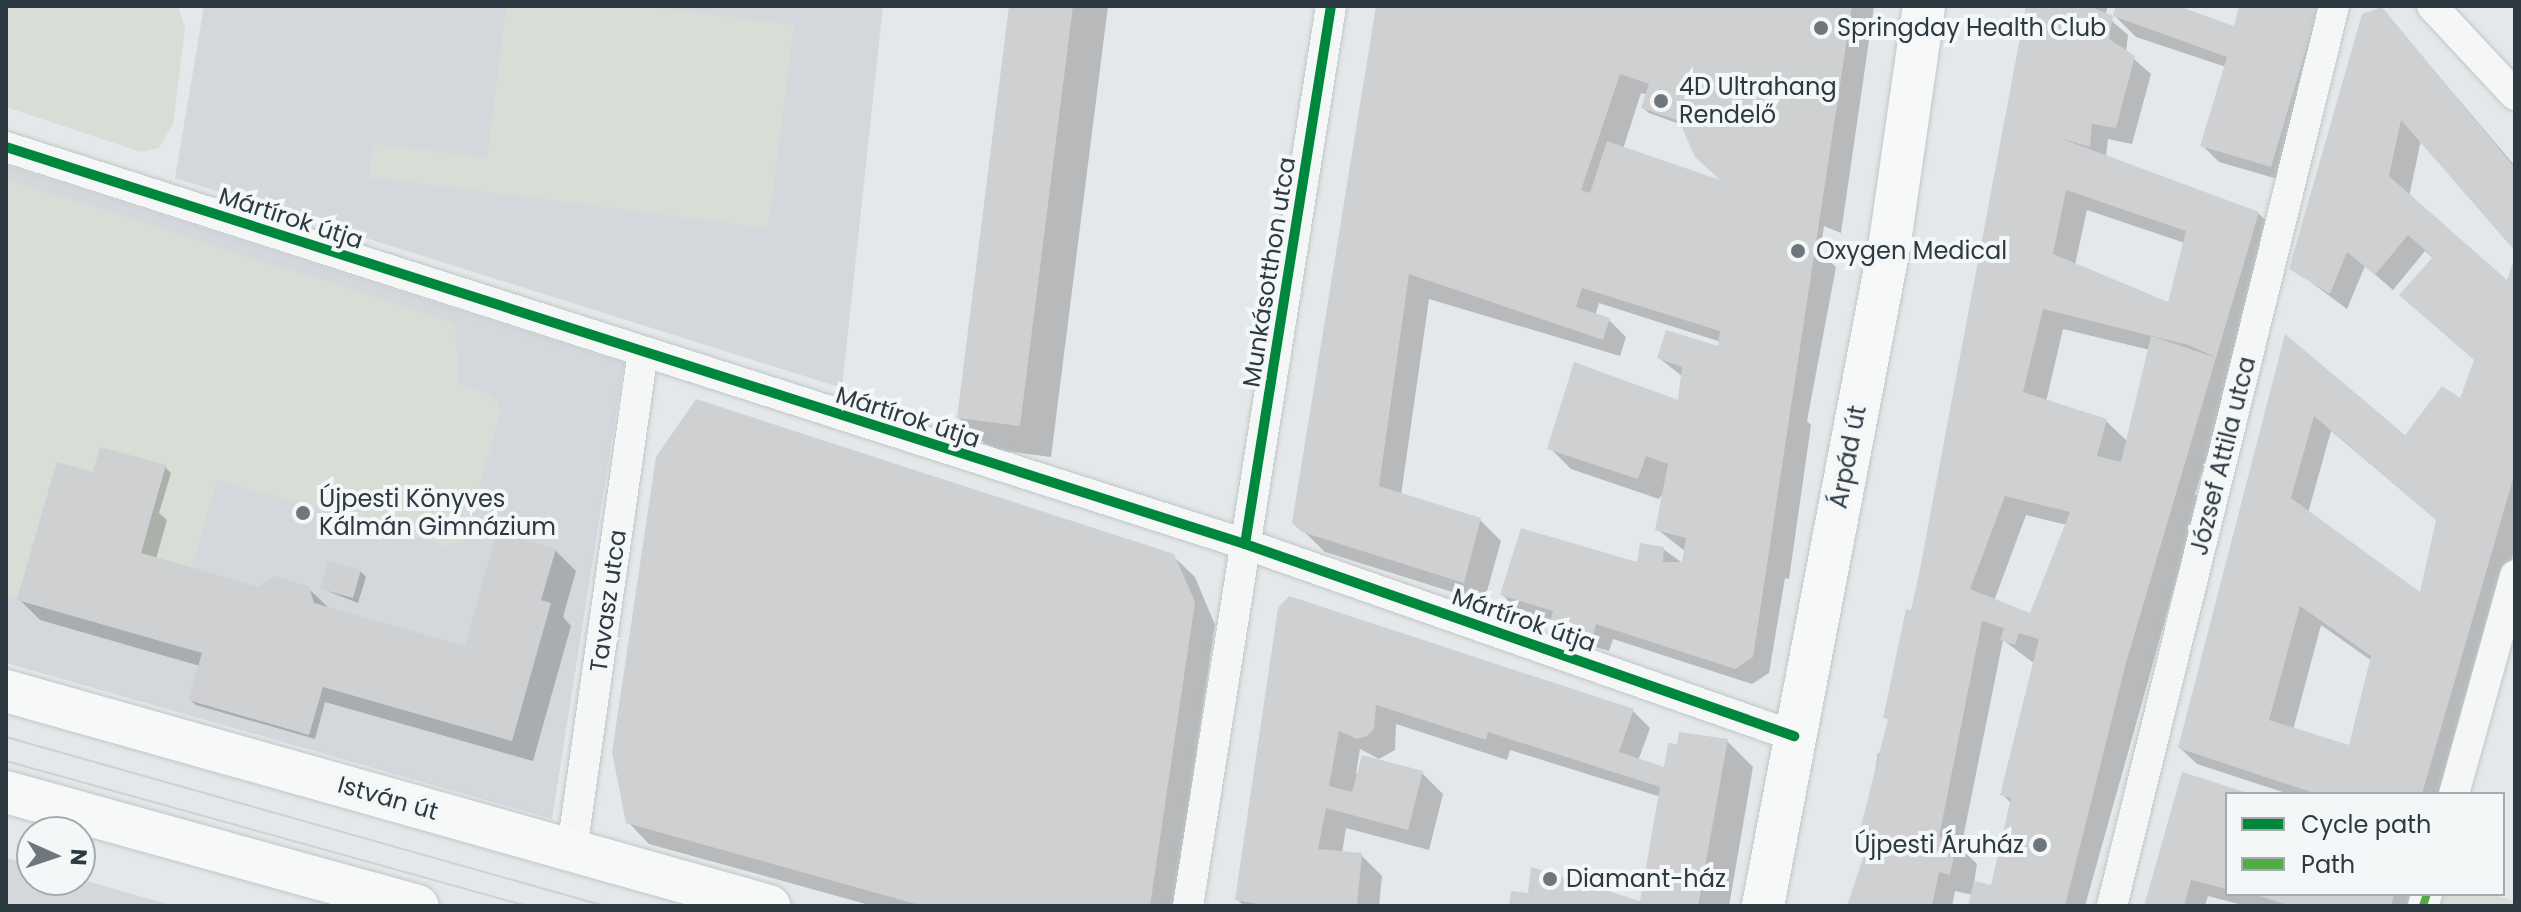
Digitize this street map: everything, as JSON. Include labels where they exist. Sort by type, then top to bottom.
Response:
[{"type":"main road","name":"Árpád út","points":[[1763,906],[1892,228],[1924,6]]},
{"type":"main road","name":"István út","points":[[6,691],[769,906]]},
{"type":"main road","points":[[6,792],[417,906]]},
{"type":"street","name":"Munkásotthon utca","points":[[1188,906],[1331,6]]},
{"type":"street","name":"József Attila utca","points":[[2112,906],[2334,6]]},
{"type":"street","points":[[2432,6],[2515,95]]},
{"type":"street","name":"Mártírok útja","points":[[6,147],[1245,544],[1794,736]]},
{"type":"street","name":"Tavasz utca","points":[[572,849],[643,352]]},
{"type":"street","points":[[2455,792],[2515,575]]},
{"type":"shaded area","points":[[6,6],[178,6],[185,28],[173,124],[159,148],[141,152],[6,107]]},
{"type":"shaded area","points":[[204,6],[883,6],[842,388],[175,178]]},
{"type":"shaded area","points":[[506,6],[647,6],[794,25],[768,228],[369,177],[373,144],[487,158]]},
{"type":"shaded area","name":"Újpesti Könyves Kálmán Gimnázium","points":[[6,165],[624,363],[552,819],[6,663]]},
{"type":"shaded area","points":[[7,179],[455,323],[459,385],[486,393],[497,401],[501,412],[463,541],[447,546],[217,480],[192,567],[141,553],[166,465],[100,447],[93,472],[56,462],[17,600],[6,597]]},
{"type":"shaded area","points":[[6,858],[16,861],[16,896],[96,896],[96,884],[174,906],[6,906]]},
{"type":"shaded area","points":[[2436,896],[2498,896],[2515,901],[2515,906],[2433,906]]},
{"type":"building","points":[[1009,6],[1073,6],[1020,426],[957,418]]},
{"type":"building","points":[[1376,6],[1852,6],[1753,657],[1735,669],[1596,624],[1593,636],[1550,623],[1553,611],[1500,595],[1521,528],[1637,562],[1640,543],[1664,547],[1663,562],[1682,562],[1686,538],[1655,530],[1668,464],[1646,456],[1638,479],[1547,449],[1574,362],[1678,400],[1682,367],[1657,358],[1666,330],[1718,346],[1720,331],[1582,288],[1576,307],[1610,318],[1603,340],[1409,274],[1379,486],[1481,518],[1464,583],[1302,532],[1292,523]],"holes":[[[1620,74],[1649,84],[1641,108],[1679,121],[1695,157],[1720,180],[1607,141],[1590,193],[1581,190]]]},
{"type":"building","points":[[2026,6],[2089,6],[2113,16],[2109,39],[2135,56],[2116,128],[2092,124],[2090,147],[2057,137],[2259,212],[2216,357],[2188,345],[2043,309],[2023,392],[2107,419],[2097,456],[2121,462],[2151,336],[2216,358],[2126,663],[2065,906],[1968,906],[1974,881],[1991,885],[2011,798],[2000,795],[2039,639],[2019,633],[2015,645],[2000,640],[2004,628],[1982,621],[1939,837],[1957,841],[1950,875],[1939,872],[1932,906],[1847,906],[1864,855],[1860,854],[1861,826],[1888,719],[1883,718],[1906,609],[1911,610]],"holes":[[[2066,190],[2186,231],[2168,302],[2053,254]],[[2005,496],[2070,512],[2030,613],[1970,589]]]},
{"type":"building","points":[[2116,6],[2178,6],[2234,26],[2239,6],[2319,6],[2271,167],[2200,146],[2227,57],[2113,16]]},
{"type":"building","points":[[2382,7],[2515,168],[2515,251],[2401,120],[2389,176],[2507,280],[2515,256],[2515,472],[2423,792],[2311,792],[2178,748],[2285,334],[2405,435],[2442,386],[2460,398],[2474,360],[2399,295],[2433,257],[2408,235],[2375,275],[2347,252],[2330,294],[2289,269],[2362,14]],"holes":[[[2314,416],[2436,520],[2420,592],[2291,498]],[[2300,606],[2371,656],[2349,745],[2269,720]]]},
{"type":"building","points":[[696,399],[1174,554],[1195,602],[1150,906],[923,906],[626,823],[612,752],[656,457]]},
{"type":"building","points":[[100,447],[166,465],[141,553],[259,587],[273,576],[309,586],[314,603],[465,646],[497,531],[556,549],[541,600],[551,603],[512,741],[323,687],[309,735],[188,700],[202,653],[17,600],[57,462],[93,472]]},
{"type":"building","points":[[328,561],[361,570],[353,598],[320,589]]},
{"type":"building","points":[[1289,596],[1634,709],[1619,752],[1664,767],[1668,743],[1677,744],[1679,732],[1728,739],[1698,906],[1509,906],[1511,891],[1528,893],[1531,867],[1640,901],[1660,787],[1488,732],[1486,740],[1376,705],[1374,729],[1367,736],[1357,739],[1339,731],[1329,786],[1352,792],[1362,755],[1423,771],[1408,830],[1326,808],[1318,849],[1362,853],[1357,906],[1269,906],[1235,900],[1278,608]]},
{"type":"building","points":[[2182,772],[2245,792],[2225,792],[2225,888],[2191,880],[2184,906],[2144,906]]},
{"type":"building","points":[[2259,896],[2394,896],[2391,906],[2291,906]]},
{"type":"tram line","points":[[6,737],[605,906]]},
{"type":"tram line","points":[[6,761],[527,906]]},
{"type":"marked path","points":[[2423,906],[2426,896]]},
{"type":"cycle path","points":[[1245,544],[1331,6]]},
{"type":"cycle path","points":[[6,147],[1245,544],[1794,736]]},
{"type":"place","name":"Springday Health Club","points":[[1821,28]]},
{"type":"place","name":"4D Ultrahang Rendelő","points":[[1661,101]]},
{"type":"place","name":"Oxygen Medical","points":[[1798,251]]},
{"type":"place","name":"Újpesti Könyves Kálmán Gimnázium","points":[[303,513]]},
{"type":"place","name":"Újpesti Áruház","points":[[2040,845]]},
{"type":"place","name":"Diamant-ház","points":[[1550,879]]}]
